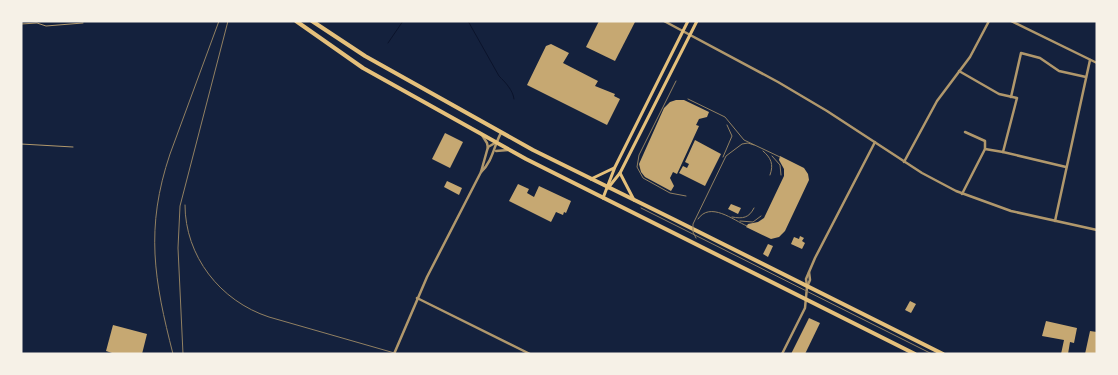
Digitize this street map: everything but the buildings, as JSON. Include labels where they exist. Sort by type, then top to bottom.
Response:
[{"type":"main road","points":[[296,21],[364,68],[510,150],[916,354]]},
{"type":"main road","points":[[312,21],[364,56],[501,133],[943,354]]},
{"type":"main road","points":[[603,198],[615,167],[688,21]]},
{"type":"main road","points":[[608,188],[620,174],[697,21]]},
{"type":"main road","points":[[591,179],[615,167]]},
{"type":"main road","points":[[620,174],[634,201]]},
{"type":"street","points":[[664,21],[772,79],[904,162],[962,194],[1011,212],[1097,230]]},
{"type":"street","points":[[904,162],[937,101],[970,57],[989,21]]},
{"type":"street","points":[[1011,21],[1097,63]]},
{"type":"street","points":[[1011,97],[1021,53],[1040,58],[1059,71],[1086,77]]},
{"type":"street","points":[[1055,221],[1090,60]]},
{"type":"street","points":[[959,71],[999,94],[1017,98],[1003,152]]},
{"type":"street","points":[[962,194],[985,149],[985,141],[965,132]]},
{"type":"street","points":[[480,172],[486,166],[501,133]]},
{"type":"street","points":[[481,134],[486,140],[488,148]]},
{"type":"street","points":[[394,354],[418,298],[480,172],[488,148],[490,144],[496,142]]},
{"type":"street","points":[[782,354],[805,308],[807,287],[810,280],[809,271],[838,210],[847,197],[875,142]]},
{"type":"street","points":[[985,149],[1066,167]]},
{"type":"street","points":[[494,151],[510,150]]},
{"type":"street","points":[[418,298],[530,354]]},
{"type":"lane","points":[[21,24],[37,22],[46,26],[83,23]]},
{"type":"lane","points":[[21,144],[72,147]]},
{"type":"waterway","points":[[388,43],[403,21]]},
{"type":"waterway","points":[[468,21],[499,76],[510,89],[514,99]]},
{"type":"tram line","points":[[676,81],[639,155],[637,167],[643,178],[670,193],[686,196]]},
{"type":"tram line","points":[[688,99],[725,117],[744,140],[780,157]]},
{"type":"tram line","points":[[723,157],[732,136],[727,125]]},
{"type":"tram line","points":[[696,238],[693,232],[693,224],[726,156],[742,144],[754,145]]},
{"type":"tram line","points":[[763,151],[771,162],[770,175]]},
{"type":"tram line","points":[[772,156],[780,165],[781,175]]},
{"type":"tram line","points":[[641,208],[932,354]]},
{"type":"tram line","points":[[732,217],[745,217],[754,208]]},
{"type":"tram line","points":[[698,219],[703,214],[715,212],[729,216],[747,226]]},
{"type":"tram line","points":[[740,221],[753,222],[761,216]]},
{"type":"railway","points":[[173,354],[157,278],[155,254],[157,206],[170,154],[219,21]]},
{"type":"railway","points":[[183,354],[178,248],[180,206],[228,21]]},
{"type":"railway","points":[[185,205],[191,242],[199,259],[221,288],[235,300],[251,310],[269,317],[398,354]]}]
